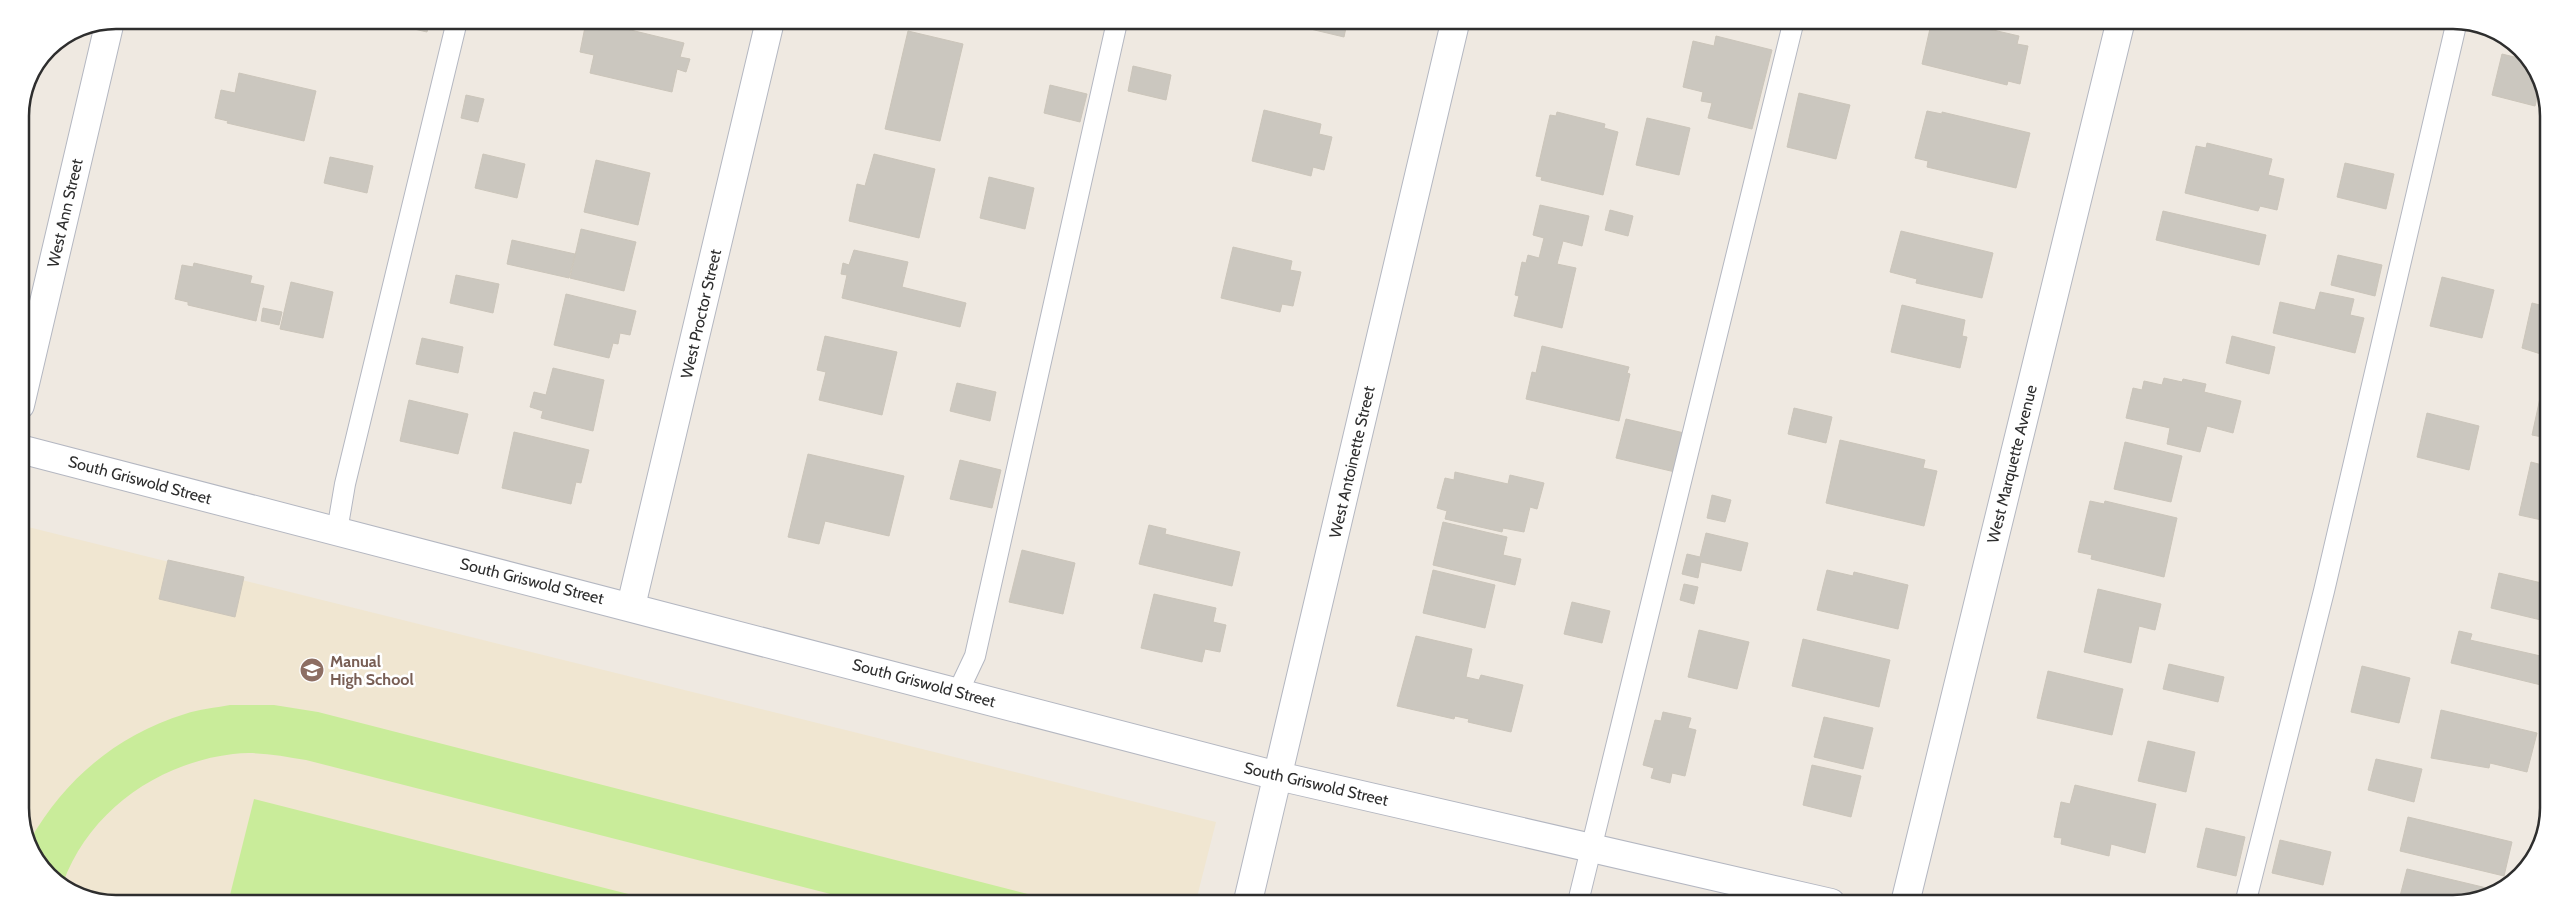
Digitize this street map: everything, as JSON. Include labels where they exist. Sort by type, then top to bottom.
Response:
[{"type":"street","name":"West Ann Street","points":[[29,368],[108,29]]},
{"type":"street","name":"West Proctor Street","points":[[632,606],[768,29]]},
{"type":"street","name":"West Antoinette Street","points":[[1250,895],[1454,29]]},
{"type":"street","name":"West Marquette Avenue","points":[[1906,895],[2119,29]]},
{"type":"street","name":"South Griswold Street","points":[[29,451],[632,606],[1278,776],[1796,895]]},
{"type":"lane","points":[[337,530],[345,484],[455,29]]},
{"type":"lane","points":[[958,692],[975,656],[1115,29]]},
{"type":"lane","points":[[1580,895],[1793,29]]},
{"type":"lane","points":[[2247,895],[2324,591],[2455,29]]},
{"type":"shaded area","name":"Manual High School","points":[[29,527],[1216,822],[1198,895],[98,894],[77,886],[54,870],[40,852],[30,826]]},
{"type":"green space","points":[[230,705],[274,705],[318,712],[1032,895],[835,895],[306,760],[252,753],[205,759],[178,768],[153,780],[130,795],[108,813],[90,834],[75,857],[65,878],[54,870],[40,852],[33,835],[59,798],[76,779],[115,747],[137,734],[160,723],[201,710]]},
{"type":"green space","points":[[254,799],[632,895],[230,895]]},
{"type":"building","points":[[414,29],[428,29],[427,32]]},
{"type":"building","points":[[585,29],[627,29],[684,43],[680,57],[690,59],[686,72],[677,69],[672,92],[590,73],[594,55],[580,52]]},
{"type":"building","points":[[1310,29],[1346,29],[1344,37]]},
{"type":"building","points":[[1930,29],[1989,29],[2019,36],[2017,44],[2028,46],[2020,84],[2008,81],[2007,85],[1922,64]]},
{"type":"building","points":[[908,31],[963,44],[940,141],[885,129]]},
{"type":"building","points":[[1716,36],[1772,50],[1752,129],[1708,118],[1712,103],[1701,101],[1703,92],[1683,87],[1693,41],[1714,46]]},
{"type":"building","points":[[2502,54],[2518,58],[2529,72],[2538,94],[2535,106],[2492,95]]},
{"type":"building","points":[[1133,66],[1171,75],[1166,100],[1128,91]]},
{"type":"building","points":[[239,73],[316,91],[304,141],[227,123],[228,121],[215,118],[221,90],[235,93]]},
{"type":"building","points":[[1050,85],[1087,94],[1080,122],[1044,113]]},
{"type":"building","points":[[1799,93],[1850,105],[1836,159],[1787,147]]},
{"type":"building","points":[[466,95],[484,99],[478,122],[461,118]]},
{"type":"building","points":[[1264,110],[1321,124],[1319,134],[1332,137],[1324,170],[1313,167],[1311,176],[1252,161]]},
{"type":"building","points":[[1927,111],[1942,114],[1942,112],[2030,133],[2016,188],[1927,167],[1928,161],[1915,158]]},
{"type":"building","points":[[1557,112],[1605,124],[1604,128],[1618,132],[1603,195],[1541,180],[1542,177],[1536,176],[1550,115],[1556,116]]},
{"type":"building","points":[[1647,118],[1690,128],[1679,175],[1636,165]]},
{"type":"building","points":[[2207,143],[2272,159],[2268,175],[2284,179],[2277,210],[2260,206],[2258,211],[2185,193],[2196,146],[2206,148]]},
{"type":"building","points":[[483,154],[525,164],[517,198],[475,188]]},
{"type":"building","points":[[874,154],[935,169],[919,238],[849,221],[857,184],[865,186]]},
{"type":"building","points":[[330,157],[373,166],[367,193],[324,183]]},
{"type":"building","points":[[596,160],[650,173],[638,225],[584,212]]},
{"type":"building","points":[[2345,163],[2394,174],[2386,209],[2337,197]]},
{"type":"building","points":[[989,177],[1034,188],[1025,229],[980,218]]},
{"type":"building","points":[[1540,205],[1589,216],[1582,246],[1563,241],[1557,264],[1576,268],[1562,328],[1514,316],[1519,296],[1515,295],[1522,262],[1526,263],[1528,255],[1539,258],[1544,238],[1533,235]]},
{"type":"building","points":[[1610,210],[1633,216],[1628,236],[1605,230]]},
{"type":"building","points":[[2163,211],[2266,235],[2259,265],[2156,240]]},
{"type":"building","points":[[581,229],[636,242],[624,291],[570,278]]},
{"type":"building","points":[[1901,231],[1993,253],[1982,298],[1916,283],[1917,279],[1890,272]]},
{"type":"building","points":[[512,240],[575,254],[569,278],[507,264]]},
{"type":"building","points":[[1233,247],[1292,261],[1290,270],[1301,272],[1293,306],[1282,304],[1280,312],[1221,298]]},
{"type":"building","points":[[854,250],[908,262],[902,287],[966,303],[960,327],[842,298],[847,275],[841,274],[843,263],[849,265]]},
{"type":"building","points":[[2338,255],[2382,265],[2375,296],[2331,285]]},
{"type":"building","points":[[194,263],[252,276],[250,283],[264,286],[256,321],[188,305],[188,302],[175,299],[182,265],[193,267]]},
{"type":"building","points":[[456,275],[499,284],[493,313],[450,303]]},
{"type":"building","points":[[2442,277],[2494,290],[2482,338],[2430,326]]},
{"type":"building","points":[[291,282],[333,292],[323,338],[280,329]]},
{"type":"building","points":[[2320,292],[2354,299],[2350,315],[2364,318],[2355,353],[2273,333],[2280,302],[2315,310]]},
{"type":"building","points":[[566,294],[636,311],[630,335],[620,333],[618,344],[613,343],[609,358],[554,345]]},
{"type":"building","points":[[2532,303],[2540,305],[2540,354],[2522,348]]},
{"type":"building","points":[[1902,305],[1965,320],[1962,336],[1967,337],[1960,368],[1891,352]]},
{"type":"building","points":[[263,308],[282,312],[279,325],[261,321]]},
{"type":"building","points":[[825,336],[897,352],[882,415],[819,400],[826,372],[817,370]]},
{"type":"building","points":[[2232,336],[2275,347],[2269,374],[2226,363]]},
{"type":"building","points":[[422,338],[463,347],[458,373],[416,364]]},
{"type":"building","points":[[1542,346],[1629,367],[1627,373],[1630,374],[1619,421],[1526,399],[1532,372],[1536,373]]},
{"type":"building","points":[[553,368],[604,380],[593,431],[541,418],[543,411],[530,407],[534,392],[546,395]]},
{"type":"building","points":[[2164,378],[2182,382],[2183,379],[2206,384],[2204,392],[2241,401],[2233,433],[2207,426],[2200,452],[2167,444],[2170,428],[2126,418],[2133,388],[2142,390],[2144,381],[2162,385]]},
{"type":"building","points":[[957,383],[996,392],[990,421],[950,411]]},
{"type":"building","points":[[2540,398],[2540,437],[2532,435]]},
{"type":"building","points":[[409,400],[468,414],[458,454],[400,441]]},
{"type":"building","points":[[1794,408],[1832,417],[1826,443],[1788,434]]},
{"type":"building","points":[[2427,413],[2479,426],[2469,470],[2417,457]]},
{"type":"building","points":[[1626,419],[1684,433],[1675,472],[1616,458]]},
{"type":"building","points":[[514,432],[589,450],[581,483],[576,482],[571,504],[502,488]]},
{"type":"building","points":[[1840,440],[1925,460],[1923,468],[1937,471],[1924,526],[1826,503]]},
{"type":"building","points":[[2125,442],[2182,456],[2171,502],[2114,489]]},
{"type":"building","points":[[808,454],[904,476],[889,536],[825,521],[819,544],[788,537]]},
{"type":"building","points":[[960,460],[1001,470],[992,508],[950,499]]},
{"type":"building","points":[[2531,462],[2540,464],[2540,520],[2519,515]]},
{"type":"building","points":[[1455,472],[1508,484],[1510,475],[1544,483],[1537,509],[1530,507],[1524,532],[1503,528],[1502,532],[1445,519],[1447,511],[1437,508],[1445,478],[1454,480]]},
{"type":"building","points":[[1712,495],[1731,500],[1725,522],[1707,518]]},
{"type":"building","points":[[2090,501],[2104,504],[2105,501],[2177,518],[2164,577],[2091,559],[2092,555],[2078,552]]},
{"type":"building","points":[[1443,522],[1507,537],[1503,555],[1521,559],[1515,585],[1433,565]]},
{"type":"building","points":[[1149,525],[1166,529],[1165,534],[1240,552],[1232,586],[1139,564]]},
{"type":"building","points":[[1706,533],[1748,543],[1741,571],[1701,562],[1698,578],[1682,574],[1687,554],[1700,557]]},
{"type":"building","points":[[1022,550],[1075,563],[1063,614],[1009,602]]},
{"type":"building","points":[[168,560],[244,577],[235,617],[159,599]]},
{"type":"building","points":[[1433,570],[1495,585],[1485,628],[1423,613]]},
{"type":"building","points":[[1827,570],[1853,576],[1854,572],[1908,585],[1898,629],[1817,610]]},
{"type":"building","points":[[2499,573],[2540,583],[2540,620],[2491,608]]},
{"type":"building","points":[[1684,584],[1698,587],[1694,604],[1680,600]]},
{"type":"building","points":[[2098,589],[2161,604],[2155,630],[2139,626],[2131,663],[2084,652]]},
{"type":"building","points":[[1154,594],[1216,608],[1213,622],[1226,625],[1220,652],[1205,649],[1202,662],[1141,648]]},
{"type":"building","points":[[1572,602],[1610,611],[1602,643],[1564,634]]},
{"type":"building","points":[[1699,630],[1749,642],[1737,689],[1688,677]]},
{"type":"building","points":[[2459,631],[2472,634],[2470,640],[2540,656],[2540,685],[2451,663]]},
{"type":"building","points":[[1416,636],[1472,649],[1466,677],[1479,680],[1481,675],[1523,685],[1511,732],[1468,722],[1469,719],[1455,716],[1454,719],[1397,706]]},
{"type":"building","points":[[1803,639],[1890,660],[1879,707],[1792,686]]},
{"type":"building","points":[[2169,664],[2224,677],[2218,702],[2163,689]]},
{"type":"building","points":[[2362,666],[2410,678],[2399,723],[2351,712]]},
{"type":"building","points":[[2048,671],[2123,689],[2112,735],[2037,718]]},
{"type":"building","points":[[2441,710],[2537,733],[2527,772],[2490,763],[2489,768],[2431,758]]},
{"type":"building","points":[[1663,712],[1691,718],[1688,728],[1696,730],[1685,776],[1672,773],[1670,783],[1651,778],[1654,768],[1643,765],[1655,720],[1661,721]]},
{"type":"building","points":[[1824,717],[1873,728],[1863,769],[1814,757]]},
{"type":"building","points":[[2148,741],[2195,752],[2186,792],[2138,781]]},
{"type":"building","points":[[2376,759],[2422,769],[2414,802],[2368,790]]},
{"type":"building","points":[[1812,765],[1861,776],[1851,817],[1803,805]]},
{"type":"building","points":[[2075,785],[2156,804],[2145,853],[2111,844],[2109,856],[2061,844],[2062,838],[2054,837],[2061,802],[2070,804]]},
{"type":"building","points":[[2408,817],[2512,842],[2504,876],[2400,851]]},
{"type":"building","points":[[2206,828],[2245,837],[2236,876],[2197,867]]},
{"type":"building","points":[[2280,840],[2331,852],[2323,885],[2272,873]]},
{"type":"building","points":[[2407,869],[2487,888],[2471,894],[2400,895]]},
{"type":"place","name":"Manual High School","points":[[312,670]]}]
